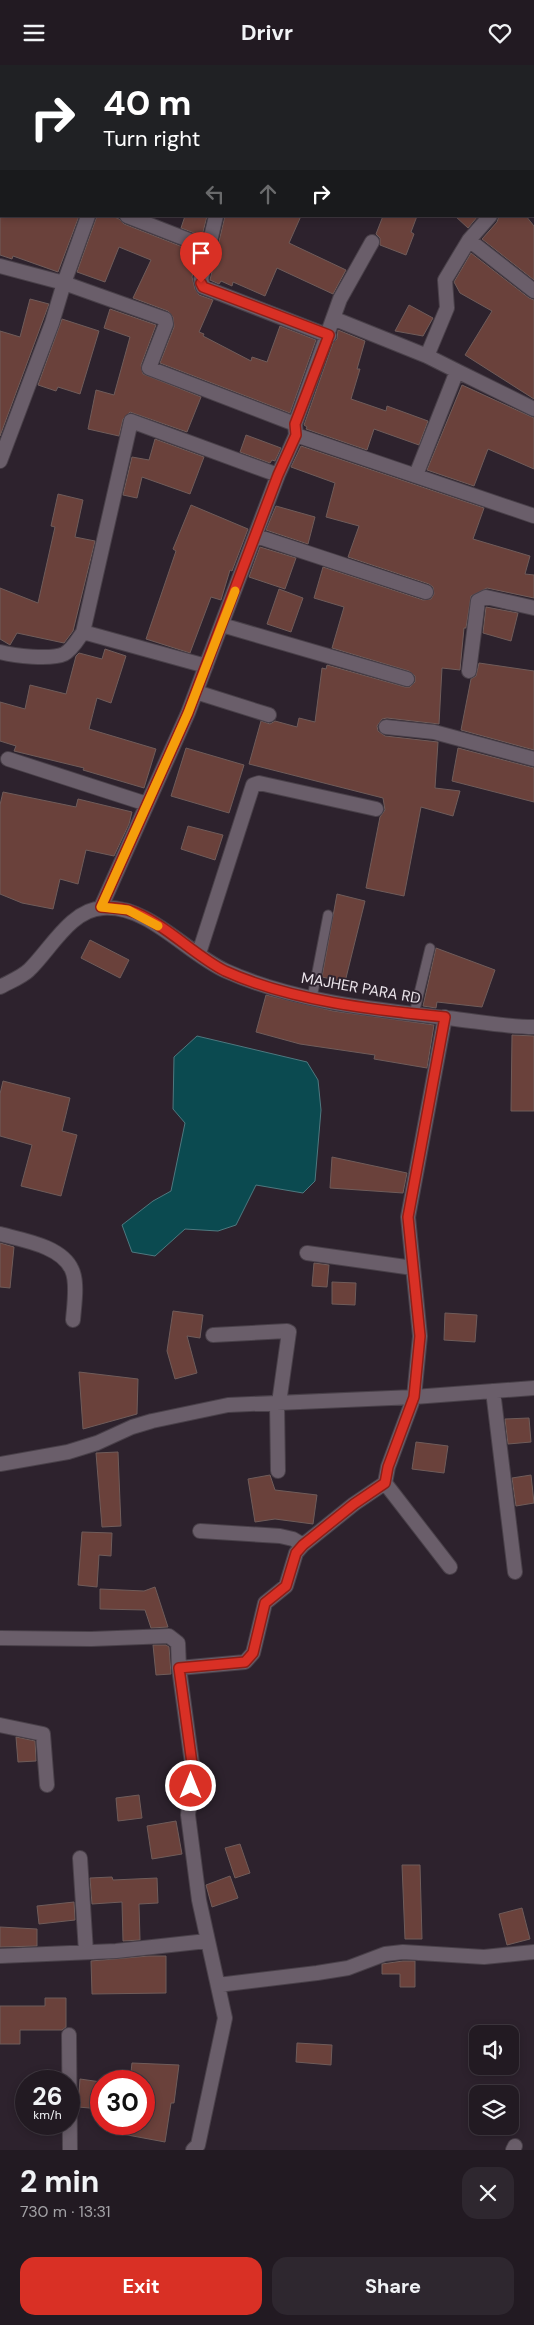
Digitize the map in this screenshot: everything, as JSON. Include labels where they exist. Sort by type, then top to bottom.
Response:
[{"type":"street","points":[[0,461],[52,323],[88,217]]},
{"type":"street","points":[[130,217],[209,248]]},
{"type":"street","points":[[216,217],[201,279],[203,287],[329,335]]},
{"type":"street","points":[[427,356],[447,308],[445,280],[470,240],[489,217]]},
{"type":"street","points":[[470,240],[534,291]]},
{"type":"street","points":[[101,907],[206,667],[295,429],[335,319],[340,299],[372,242]]},
{"type":"street","points":[[0,266],[64,283],[165,319],[166,324],[149,368],[295,429],[416,475],[534,516]]},
{"type":"street","points":[[335,319],[427,356],[534,409]]},
{"type":"street","points":[[416,475],[457,371]]},
{"type":"street","points":[[0,652],[30,656],[64,654],[83,633],[131,421],[278,475]]},
{"type":"street","points":[[256,536],[426,592]]},
{"type":"street","points":[[469,671],[478,601],[486,597],[534,608]]},
{"type":"street","points":[[222,625],[406,679]]},
{"type":"street","points":[[83,633],[206,667]]},
{"type":"street","points":[[196,692],[269,715]]},
{"type":"street","points":[[386,727],[434,732],[534,759]]},
{"type":"street","points":[[8,759],[146,804]]},
{"type":"street","points":[[199,953],[253,785],[259,783],[376,809]]},
{"type":"street","name":"MAJHER PARA RD","points":[[0,987],[28,972],[74,918],[101,907],[128,910],[162,928],[225,970],[283,991],[336,1003],[530,1027]]},
{"type":"street","points":[[179,1668],[245,1662],[249,1659],[253,1653],[265,1603],[286,1586],[296,1553],[303,1545],[354,1504],[385,1483],[388,1467],[414,1397],[420,1336],[408,1217],[445,1017]]},
{"type":"street","points":[[0,1234],[46,1249],[59,1255],[68,1263],[74,1280],[73,1320]]},
{"type":"street","points":[[307,1253],[413,1268]]},
{"type":"street","points":[[214,1335],[289,1332],[278,1403],[278,1471]]},
{"type":"street","points":[[0,1464],[68,1452],[97,1443],[132,1427],[152,1421],[228,1405],[414,1397],[534,1388]]},
{"type":"street","points":[[493,1391],[515,1573]]},
{"type":"street","points":[[385,1483],[450,1567]]},
{"type":"street","points":[[200,1531],[280,1535],[293,1539],[303,1545]]},
{"type":"street","points":[[0,1638],[90,1639],[169,1636],[178,1643],[179,1668],[193,1771],[188,1815],[199,1900],[225,2018],[198,2145],[193,2150]]},
{"type":"street","points":[[0,1725],[43,1735],[47,1785]]},
{"type":"street","points":[[80,1858],[86,1952]]},
{"type":"street","points":[[0,1957],[86,1952],[208,1941]]},
{"type":"street","points":[[218,1985],[348,1968],[385,1955],[403,1952],[484,1957],[534,1952]]},
{"type":"street","points":[[69,2035],[70,2150]]},
{"type":"lane","points":[[312,998],[328,915]]},
{"type":"lane","points":[[414,1014],[430,948]]},
{"type":"water","points":[[197,1036],[307,1062],[318,1080],[321,1110],[315,1181],[303,1193],[256,1185],[236,1225],[218,1231],[185,1229],[155,1256],[132,1252],[122,1225],[153,1201],[171,1191],[185,1123],[173,1109],[174,1057]]},
{"type":"building","points":[[0,217],[79,217],[58,272],[13,256],[12,259],[0,255]]},
{"type":"building","points":[[97,217],[114,217],[124,224],[198,253],[192,277],[195,289],[199,295],[213,300],[199,332],[204,334],[203,336],[251,361],[252,357],[267,362],[280,326],[316,340],[290,413],[160,363],[174,327],[173,317],[168,311],[133,298],[151,260],[119,247],[105,282],[77,272]]},
{"type":"building","points":[[185,217],[207,217],[202,236],[181,228]]},
{"type":"building","points":[[225,217],[301,217],[289,243],[346,270],[333,294],[277,268],[265,296],[233,282],[232,286],[221,281],[219,284],[210,280]]},
{"type":"building","points":[[383,217],[417,217],[411,232],[414,234],[406,255],[380,245],[380,238],[376,234]]},
{"type":"building","points":[[456,217],[477,217],[468,228]]},
{"type":"building","points":[[499,217],[527,217],[534,226],[534,280],[482,239],[497,222]]},
{"type":"building","points":[[471,253],[534,300],[534,399],[465,355],[492,311],[460,293],[454,282]]},
{"type":"building","points":[[30,299],[49,304],[0,436],[0,331],[20,337]]},
{"type":"building","points":[[409,305],[433,318],[423,336],[395,331]]},
{"type":"building","points":[[110,309],[156,325],[141,365],[143,374],[201,397],[187,432],[130,412],[123,419],[119,436],[88,429],[96,390],[114,395],[130,337],[104,328]]},
{"type":"building","points":[[62,319],[99,331],[80,394],[58,387],[56,391],[38,385]]},
{"type":"building","points":[[338,330],[365,341],[357,369],[360,369],[351,399],[386,411],[387,406],[428,421],[419,445],[374,429],[367,450],[306,429],[307,427],[304,425],[333,343],[337,339]]},
{"type":"building","points":[[462,385],[534,418],[534,469],[488,449],[474,486],[427,470]]},
{"type":"building","points":[[246,435],[281,448],[275,461],[272,460],[270,463],[240,452]]},
{"type":"building","points":[[155,439],[204,457],[190,494],[142,477],[137,498],[123,495],[132,457],[149,460]]},
{"type":"building","points":[[301,446],[484,508],[473,539],[530,556],[525,574],[534,575],[534,598],[487,588],[471,596],[466,628],[464,628],[460,670],[442,668],[439,724],[387,718],[382,719],[377,726],[378,731],[385,736],[438,742],[435,788],[460,791],[453,816],[421,807],[404,896],[366,888],[380,817],[385,810],[383,798],[249,764],[261,721],[270,724],[275,721],[297,727],[299,718],[315,722],[322,668],[326,669],[327,665],[405,687],[410,687],[415,682],[415,676],[409,671],[332,648],[344,607],[314,598],[323,567],[423,600],[431,599],[434,594],[433,587],[429,584],[348,557],[359,526],[326,517],[335,483],[291,467]]},
{"type":"building","points":[[58,494],[83,500],[75,537],[95,541],[73,631],[64,643],[17,633],[10,645],[0,639],[0,588],[38,603],[55,527],[51,526]]},
{"type":"building","points":[[191,505],[248,529],[232,571],[230,570],[221,600],[211,597],[190,653],[146,639],[176,551],[173,549]]},
{"type":"building","points":[[276,506],[315,517],[308,544],[266,530]]},
{"type":"building","points":[[260,547],[296,558],[285,589],[249,577]]},
{"type":"building","points":[[279,589],[303,598],[291,632],[267,624]]},
{"type":"building","points":[[486,607],[518,613],[511,641],[483,633]]},
{"type":"building","points":[[105,649],[126,656],[111,703],[97,698],[89,729],[156,749],[144,788],[83,770],[84,768],[14,751],[16,746],[0,741],[0,702],[25,709],[30,685],[66,694],[76,656],[79,653],[102,659]]},
{"type":"building","points":[[479,663],[534,671],[534,750],[461,730],[471,679],[476,676]]},
{"type":"building","points":[[186,748],[244,765],[229,813],[171,796]]},
{"type":"building","points":[[458,748],[534,768],[534,802],[452,781]]},
{"type":"building","points":[[3,792],[76,807],[78,799],[132,812],[129,824],[114,856],[86,850],[78,884],[60,879],[53,909],[22,903],[0,894],[0,805]]},
{"type":"building","points":[[188,826],[223,835],[215,860],[181,849]]},
{"type":"building","points":[[337,894],[365,901],[345,982],[322,977]]},
{"type":"building","points":[[90,940],[129,960],[120,978],[81,958]]},
{"type":"building","points":[[436,948],[495,970],[482,1007],[437,1002],[436,1008],[423,1006]]},
{"type":"building","points":[[266,995],[333,1011],[434,1025],[427,1068],[374,1059],[375,1055],[300,1044],[256,1032]]},
{"type":"building","points":[[512,1035],[534,1036],[534,1111],[511,1111]]},
{"type":"building","points":[[3,1081],[70,1098],[62,1131],[77,1135],[61,1196],[21,1186],[32,1145],[0,1136],[0,1094]]},
{"type":"building","points":[[332,1157],[407,1173],[403,1193],[330,1188]]},
{"type":"building","points":[[0,1243],[14,1247],[10,1288],[0,1287]]},
{"type":"building","points":[[314,1263],[329,1265],[327,1287],[312,1286]]},
{"type":"building","points":[[332,1282],[356,1283],[355,1305],[332,1304]]},
{"type":"building","points":[[173,1311],[203,1315],[200,1338],[187,1336],[197,1373],[175,1379],[167,1351]]},
{"type":"building","points":[[445,1313],[477,1315],[475,1342],[444,1340]]},
{"type":"building","points":[[79,1372],[138,1379],[137,1414],[83,1429]]},
{"type":"building","points":[[529,1418],[531,1442],[508,1444],[505,1419]]},
{"type":"building","points":[[416,1442],[448,1446],[444,1473],[412,1469]]},
{"type":"building","points":[[118,1452],[121,1526],[102,1527],[96,1453]]},
{"type":"building","points":[[270,1475],[275,1490],[317,1495],[313,1524],[275,1519],[255,1522],[248,1479]]},
{"type":"building","points":[[531,1475],[534,1503],[516,1506],[512,1478]]},
{"type":"building","points":[[82,1532],[112,1533],[111,1556],[99,1555],[97,1587],[78,1585]]},
{"type":"building","points":[[155,1587],[168,1627],[151,1628],[145,1610],[100,1609],[100,1589],[144,1591]]},
{"type":"building","points":[[153,1645],[166,1645],[169,1647],[171,1674],[156,1675]]},
{"type":"building","points":[[16,1737],[35,1741],[36,1761],[18,1762]]},
{"type":"building","points":[[139,1795],[142,1818],[118,1821],[116,1798]]},
{"type":"building","points":[[176,1821],[182,1854],[152,1859],[147,1826]]},
{"type":"building","points":[[240,1844],[250,1873],[235,1878],[225,1848]]},
{"type":"building","points":[[402,1865],[420,1865],[422,1939],[405,1939]]},
{"type":"building","points":[[230,1876],[238,1898],[212,1907],[206,1885]]},
{"type":"building","points":[[112,1877],[113,1880],[157,1878],[158,1903],[139,1904],[140,1940],[123,1941],[122,1902],[92,1904],[90,1878]]},
{"type":"building","points":[[74,1902],[75,1920],[39,1924],[37,1906]]},
{"type":"building","points":[[522,1908],[530,1939],[507,1945],[499,1914]]},
{"type":"building","points":[[0,1927],[37,1929],[37,1946],[0,1947]]},
{"type":"building","points":[[166,1956],[166,1993],[92,1994],[91,1961]]},
{"type":"building","points":[[415,1961],[415,1987],[400,1987],[400,1974],[382,1974],[382,1964]]},
{"type":"building","points":[[45,1998],[66,1998],[66,2027],[62,2030],[20,2030],[20,2044],[0,2044],[0,2006],[45,2006]]},
{"type":"building","points":[[297,2043],[332,2045],[331,2065],[296,2062]]},
{"type":"building","points":[[132,2063],[179,2065],[174,2103],[171,2103],[165,2142],[127,2135],[155,2135],[155,2070],[131,2070]]},
{"type":"building","points":[[80,2079],[90,2080],[90,2108],[80,2107]]},
{"type":"slow traffic","points":[[158,926],[128,910],[101,907],[188,713],[235,591]]},
{"type":"route","points":[[191,1786],[193,1771],[179,1668],[245,1662],[249,1659],[253,1653],[265,1603],[267,1599],[286,1586],[296,1553],[322,1529],[385,1483],[388,1467],[414,1397],[420,1336],[408,1217],[445,1017],[336,1003],[283,991],[225,970],[162,928],[128,910],[101,907],[188,713],[278,475],[296,435],[295,424],[329,335],[203,287],[201,283]]}]
